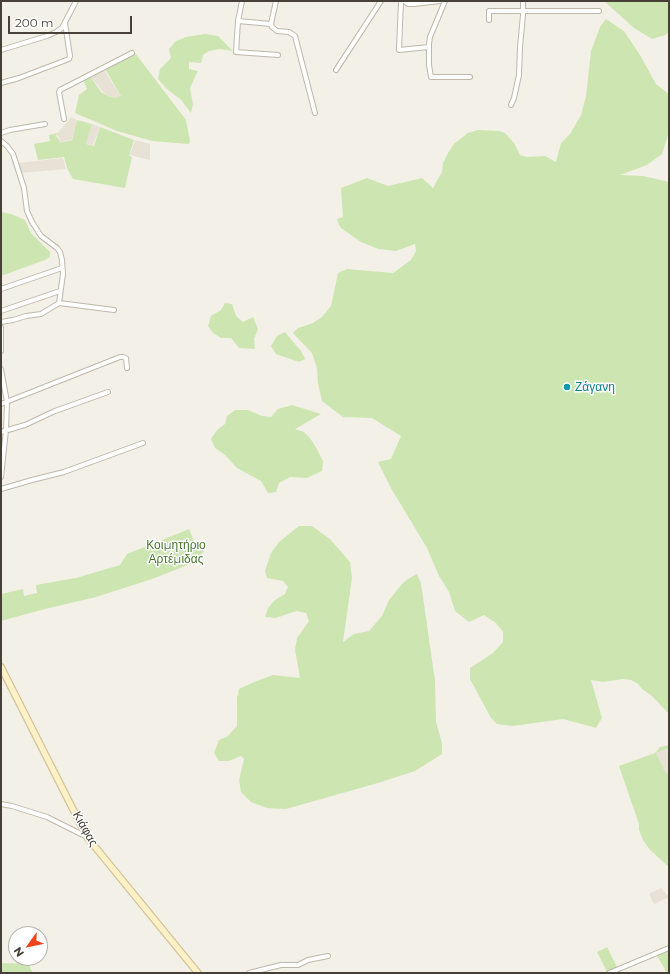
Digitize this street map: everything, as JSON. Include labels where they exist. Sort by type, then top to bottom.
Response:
[{"type":"street","points":[[1,50],[47,36],[62,28],[76,1]]},
{"type":"street","points":[[242,1],[238,21],[236,52],[278,54]]},
{"type":"street","points":[[276,1],[271,24],[272,27],[277,31],[289,32],[295,36],[315,112]]},
{"type":"street","points":[[336,70],[381,1]]},
{"type":"street","points":[[429,47],[399,50],[402,1],[408,4],[414,4],[440,1]]},
{"type":"street","points":[[445,1],[430,37],[429,65],[431,77],[470,77]]},
{"type":"street","points":[[511,105],[519,75],[523,11],[522,1]]},
{"type":"street","points":[[489,20],[488,11],[598,11]]},
{"type":"street","points":[[238,21],[271,24]]},
{"type":"street","points":[[1,83],[19,78],[69,59],[70,56],[65,23]]},
{"type":"street","points":[[64,119],[59,92],[60,90],[132,53]]},
{"type":"street","points":[[1,133],[45,124]]},
{"type":"street","points":[[1,141],[13,154],[24,188],[27,211],[32,222],[41,236],[58,248],[62,260],[59,303]]},
{"type":"street","points":[[1,290],[62,268]]},
{"type":"street","points":[[1,311],[60,290]]},
{"type":"street","points":[[1,322],[41,314],[59,303],[114,310]]},
{"type":"street","points":[[1,327],[1,352]]},
{"type":"street","points":[[1,404],[120,357],[126,358],[127,368]]},
{"type":"street","points":[[1,370],[7,402],[6,430],[1,477]]},
{"type":"street","points":[[1,432],[25,425],[55,411],[108,392]]},
{"type":"street","points":[[1,489],[64,472],[143,443]]},
{"type":"street","name":"Κιάφας","points":[[1,667],[87,837],[198,973]]},
{"type":"street","points":[[1,804],[47,817],[87,837]]},
{"type":"street","points":[[609,973],[669,948]]},
{"type":"street","points":[[249,973],[281,965],[298,965],[309,959],[328,956]]},
{"type":"shaded area","points":[[104,70],[121,96],[115,98],[108,96],[91,77]]},
{"type":"shaded area","points":[[71,117],[77,120],[72,139],[60,143],[59,137],[56,135]]},
{"type":"shaded area","points":[[92,124],[100,127],[93,145],[86,144]]},
{"type":"shaded area","points":[[135,140],[150,144],[150,160],[130,155]]},
{"type":"shaded area","points":[[63,158],[66,169],[20,173],[18,163]]},
{"type":"shaded area","points":[[669,748],[669,773],[666,774],[655,753]]},
{"type":"shaded area","points":[[661,888],[669,897],[654,904],[649,894]]},
{"type":"green space","points":[[604,1],[669,1],[669,32],[665,35],[652,39],[634,28]]},
{"type":"green space","points":[[606,19],[624,31],[640,55],[656,84],[669,94],[669,132],[662,154],[647,165],[620,175],[643,176],[669,182],[669,714],[652,696],[631,680],[623,679],[603,682],[591,680],[602,718],[596,728],[563,719],[513,726],[497,724],[491,718],[470,679],[470,668],[493,653],[503,642],[503,632],[496,623],[484,615],[469,622],[455,611],[449,592],[439,576],[427,548],[392,490],[378,462],[391,459],[401,436],[372,418],[343,417],[322,401],[318,384],[317,368],[312,353],[293,333],[298,328],[313,323],[322,317],[331,306],[338,273],[347,269],[393,273],[411,260],[416,251],[415,244],[396,251],[378,249],[361,242],[341,228],[337,219],[343,217],[341,188],[367,178],[388,186],[422,178],[433,188],[442,172],[443,163],[454,144],[468,133],[478,130],[499,131],[505,133],[514,143],[520,155],[527,157],[545,156],[556,162],[561,143],[570,134],[581,115],[586,96],[591,51],[600,27]]},
{"type":"green space","points":[[205,34],[218,36],[233,51],[220,49],[209,51],[203,55],[201,63],[189,62],[189,69],[198,71],[190,88],[193,104],[191,113],[181,100],[167,89],[158,79],[160,69],[171,58],[169,49],[176,41],[186,37]]},
{"type":"green space","points":[[135,53],[186,120],[190,141],[189,144],[152,141],[117,131],[75,113],[79,95],[87,89],[83,80],[90,76],[101,92],[115,98],[121,96],[105,69]]},
{"type":"green space","points":[[77,120],[92,124],[86,144],[94,146],[100,127],[134,140],[129,156],[132,157],[125,188],[73,179],[67,168],[64,157],[38,160],[34,144],[50,141],[49,135],[57,133],[56,136],[60,143],[72,140]]},
{"type":"green space","points":[[1,212],[11,214],[25,220],[31,233],[50,252],[50,257],[1,276]]},
{"type":"green space","points":[[225,303],[232,304],[236,316],[243,322],[253,317],[258,329],[254,339],[255,349],[239,348],[231,338],[221,338],[213,333],[208,326],[211,316],[221,310]]},
{"type":"green space","points":[[285,332],[301,351],[305,359],[299,362],[276,354],[271,346],[277,336]]},
{"type":"green space","points":[[292,405],[321,414],[295,429],[304,432],[310,438],[323,461],[322,471],[307,478],[290,477],[279,483],[276,492],[268,493],[261,481],[237,468],[225,455],[215,448],[211,439],[217,430],[225,424],[227,416],[235,410],[248,410],[262,416],[271,417],[278,409]]},
{"type":"green space","points":[[299,526],[312,526],[330,539],[350,562],[352,578],[343,642],[354,634],[369,631],[382,616],[389,600],[402,584],[417,574],[421,583],[435,681],[436,722],[442,743],[442,754],[415,771],[378,783],[286,809],[267,808],[251,802],[241,792],[239,780],[244,759],[241,756],[229,761],[219,761],[214,753],[219,740],[228,736],[237,726],[237,698],[239,689],[273,675],[300,678],[295,650],[297,638],[309,621],[306,613],[296,611],[276,618],[265,617],[268,608],[275,600],[285,594],[288,587],[283,581],[267,578],[265,571],[271,553],[279,542]]},
{"type":"green space","name":"Κοιμητήριο Αρτέμιδας","points":[[189,529],[194,541],[204,546],[204,552],[198,561],[152,579],[96,597],[1,621],[1,594],[23,589],[24,596],[37,593],[36,585],[76,578],[120,565],[127,554]]},
{"type":"green space","points":[[669,745],[669,748],[656,753],[666,774],[669,773],[669,867],[650,850],[643,840],[619,766],[655,753],[660,747]]},
{"type":"green space","points":[[607,947],[618,969],[607,972],[597,952]]},
{"type":"green space","points":[[669,949],[669,973],[667,973],[656,954]]},
{"type":"green space","points":[[1,963],[8,963],[8,966],[29,966],[33,973],[1,973]]},
{"type":"place","name":"Ζάγανη","points":[[567,387]]}]
